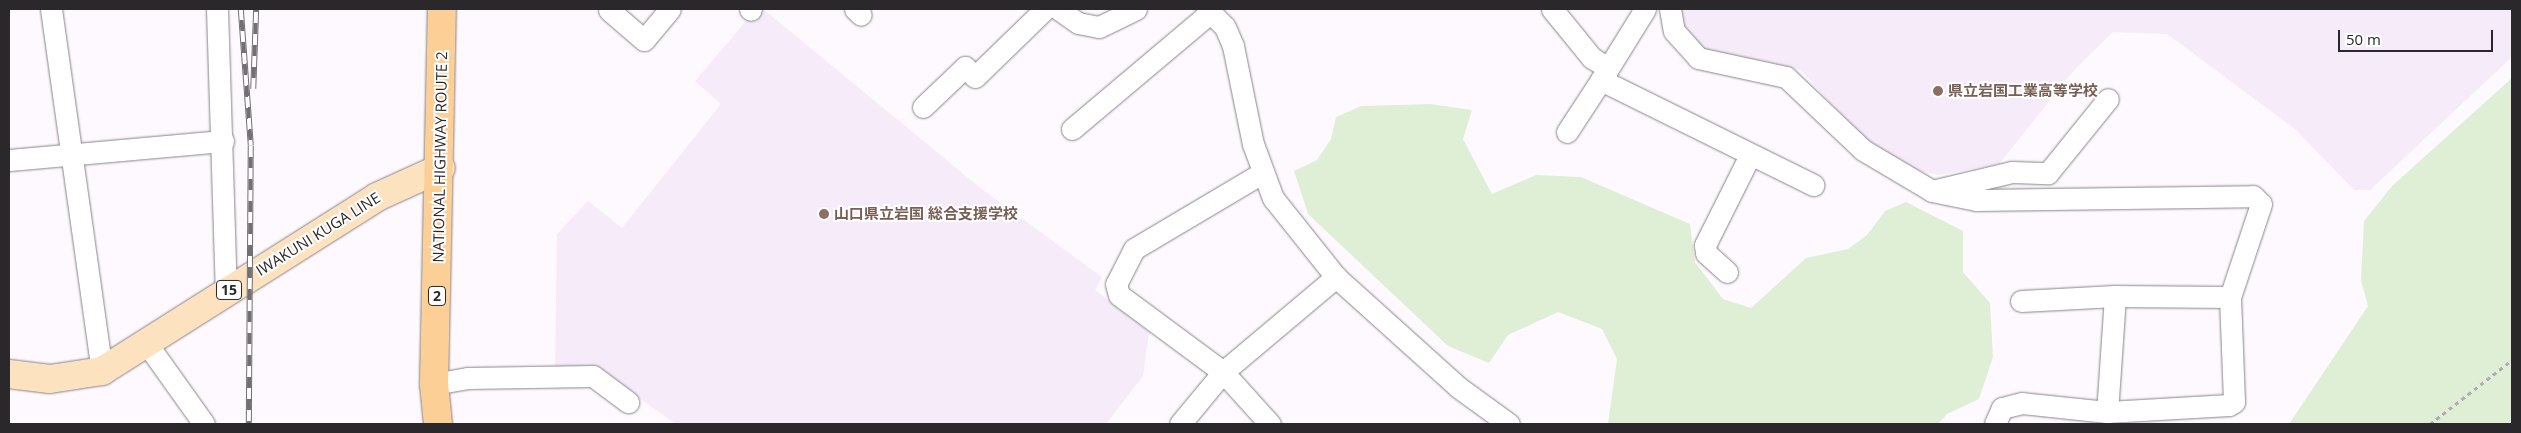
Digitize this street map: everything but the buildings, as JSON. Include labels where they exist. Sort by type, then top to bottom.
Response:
[{"type":"highway","name":"NATIONAL HIGHWAY ROUTE 2","points":[[438,424],[434,384],[441,168],[442,9]]},
{"type":"main road","name":"IWAKUNI KUGA LINE","points":[[9,374],[50,379],[102,371],[377,197],[441,168]]},
{"type":"street","points":[[51,9],[70,155],[102,371]]},
{"type":"street","points":[[217,9],[223,141],[226,291]]},
{"type":"street","points":[[609,10],[644,40],[670,9]]},
{"type":"street","points":[[923,107],[965,67],[975,77],[1045,9]]},
{"type":"street","points":[[1058,9],[1078,23],[1099,27],[1136,9]]},
{"type":"street","points":[[1552,9],[1604,73],[1750,154],[1813,185]]},
{"type":"street","points":[[1567,132],[1644,9]]},
{"type":"street","points":[[1670,9],[1674,31],[1698,58],[1786,77],[1863,150],[1932,191],[1976,200],[2253,196],[2261,204],[2230,297],[2234,402],[2108,412],[2022,403],[2002,408],[1995,424]]},
{"type":"street","points":[[1072,129],[1210,10],[1233,46],[1262,173],[1273,198],[1336,277],[1451,381],[1509,424]]},
{"type":"street","points":[[1932,191],[2012,172],[2048,173],[2108,98]]},
{"type":"street","points":[[9,160],[223,141]]},
{"type":"street","points":[[1728,272],[1706,253],[1705,245],[1750,154]]},
{"type":"street","points":[[1262,173],[1134,249],[1116,284],[1119,295],[1223,372],[1270,424]]},
{"type":"street","points":[[1180,424],[1223,372],[1336,277]]},
{"type":"street","points":[[2021,301],[2115,296],[2230,297]]},
{"type":"street","points":[[2108,412],[2115,296]]},
{"type":"street","points":[[147,344],[204,424]]},
{"type":"street","points":[[434,384],[468,378],[592,376],[628,402]]},
{"type":"path","points":[[2430,424],[2512,360]]},
{"type":"shaded area","name":"山口県立岩国 総合支援学校","points":[[756,9],[763,9],[983,190],[1102,277],[1095,290],[1149,332],[1143,376],[1106,424],[676,424],[599,370],[555,369],[557,234],[588,201],[622,228],[721,104],[695,81]]},
{"type":"shaded area","name":"県立岩国工業高等学校","points":[[1679,9],[2512,9],[2512,57],[2370,190],[2354,190],[2295,129],[2167,34],[2113,32],[2076,68],[1999,164],[1938,175],[1908,168],[1869,146],[1801,70],[1706,51],[1687,38]]},
{"type":"green space","points":[[2512,78],[2512,424],[2289,424],[2368,306],[2361,280],[2364,221],[2392,186]]},
{"type":"green space","points":[[1430,104],[1472,110],[1463,139],[1492,194],[1536,175],[1581,177],[1690,224],[1695,262],[1723,299],[1751,308],[1806,258],[1848,249],[1867,235],[1885,211],[1906,202],[1963,231],[1963,272],[1990,303],[1993,357],[1979,399],[1947,414],[1938,424],[1608,424],[1617,359],[1602,329],[1558,312],[1508,335],[1489,363],[1448,346],[1308,214],[1294,171],[1317,160],[1331,139],[1336,117],[1361,106]]},
{"type":"railway","points":[[241,9],[251,146],[249,424]]},
{"type":"railway","points":[[253,89],[256,9]]},
{"type":"place","name":"県立岩国工業高等学校","points":[[1938,91]]},
{"type":"place","name":"山口県立岩国 総合支援学校","points":[[824,214]]}]
